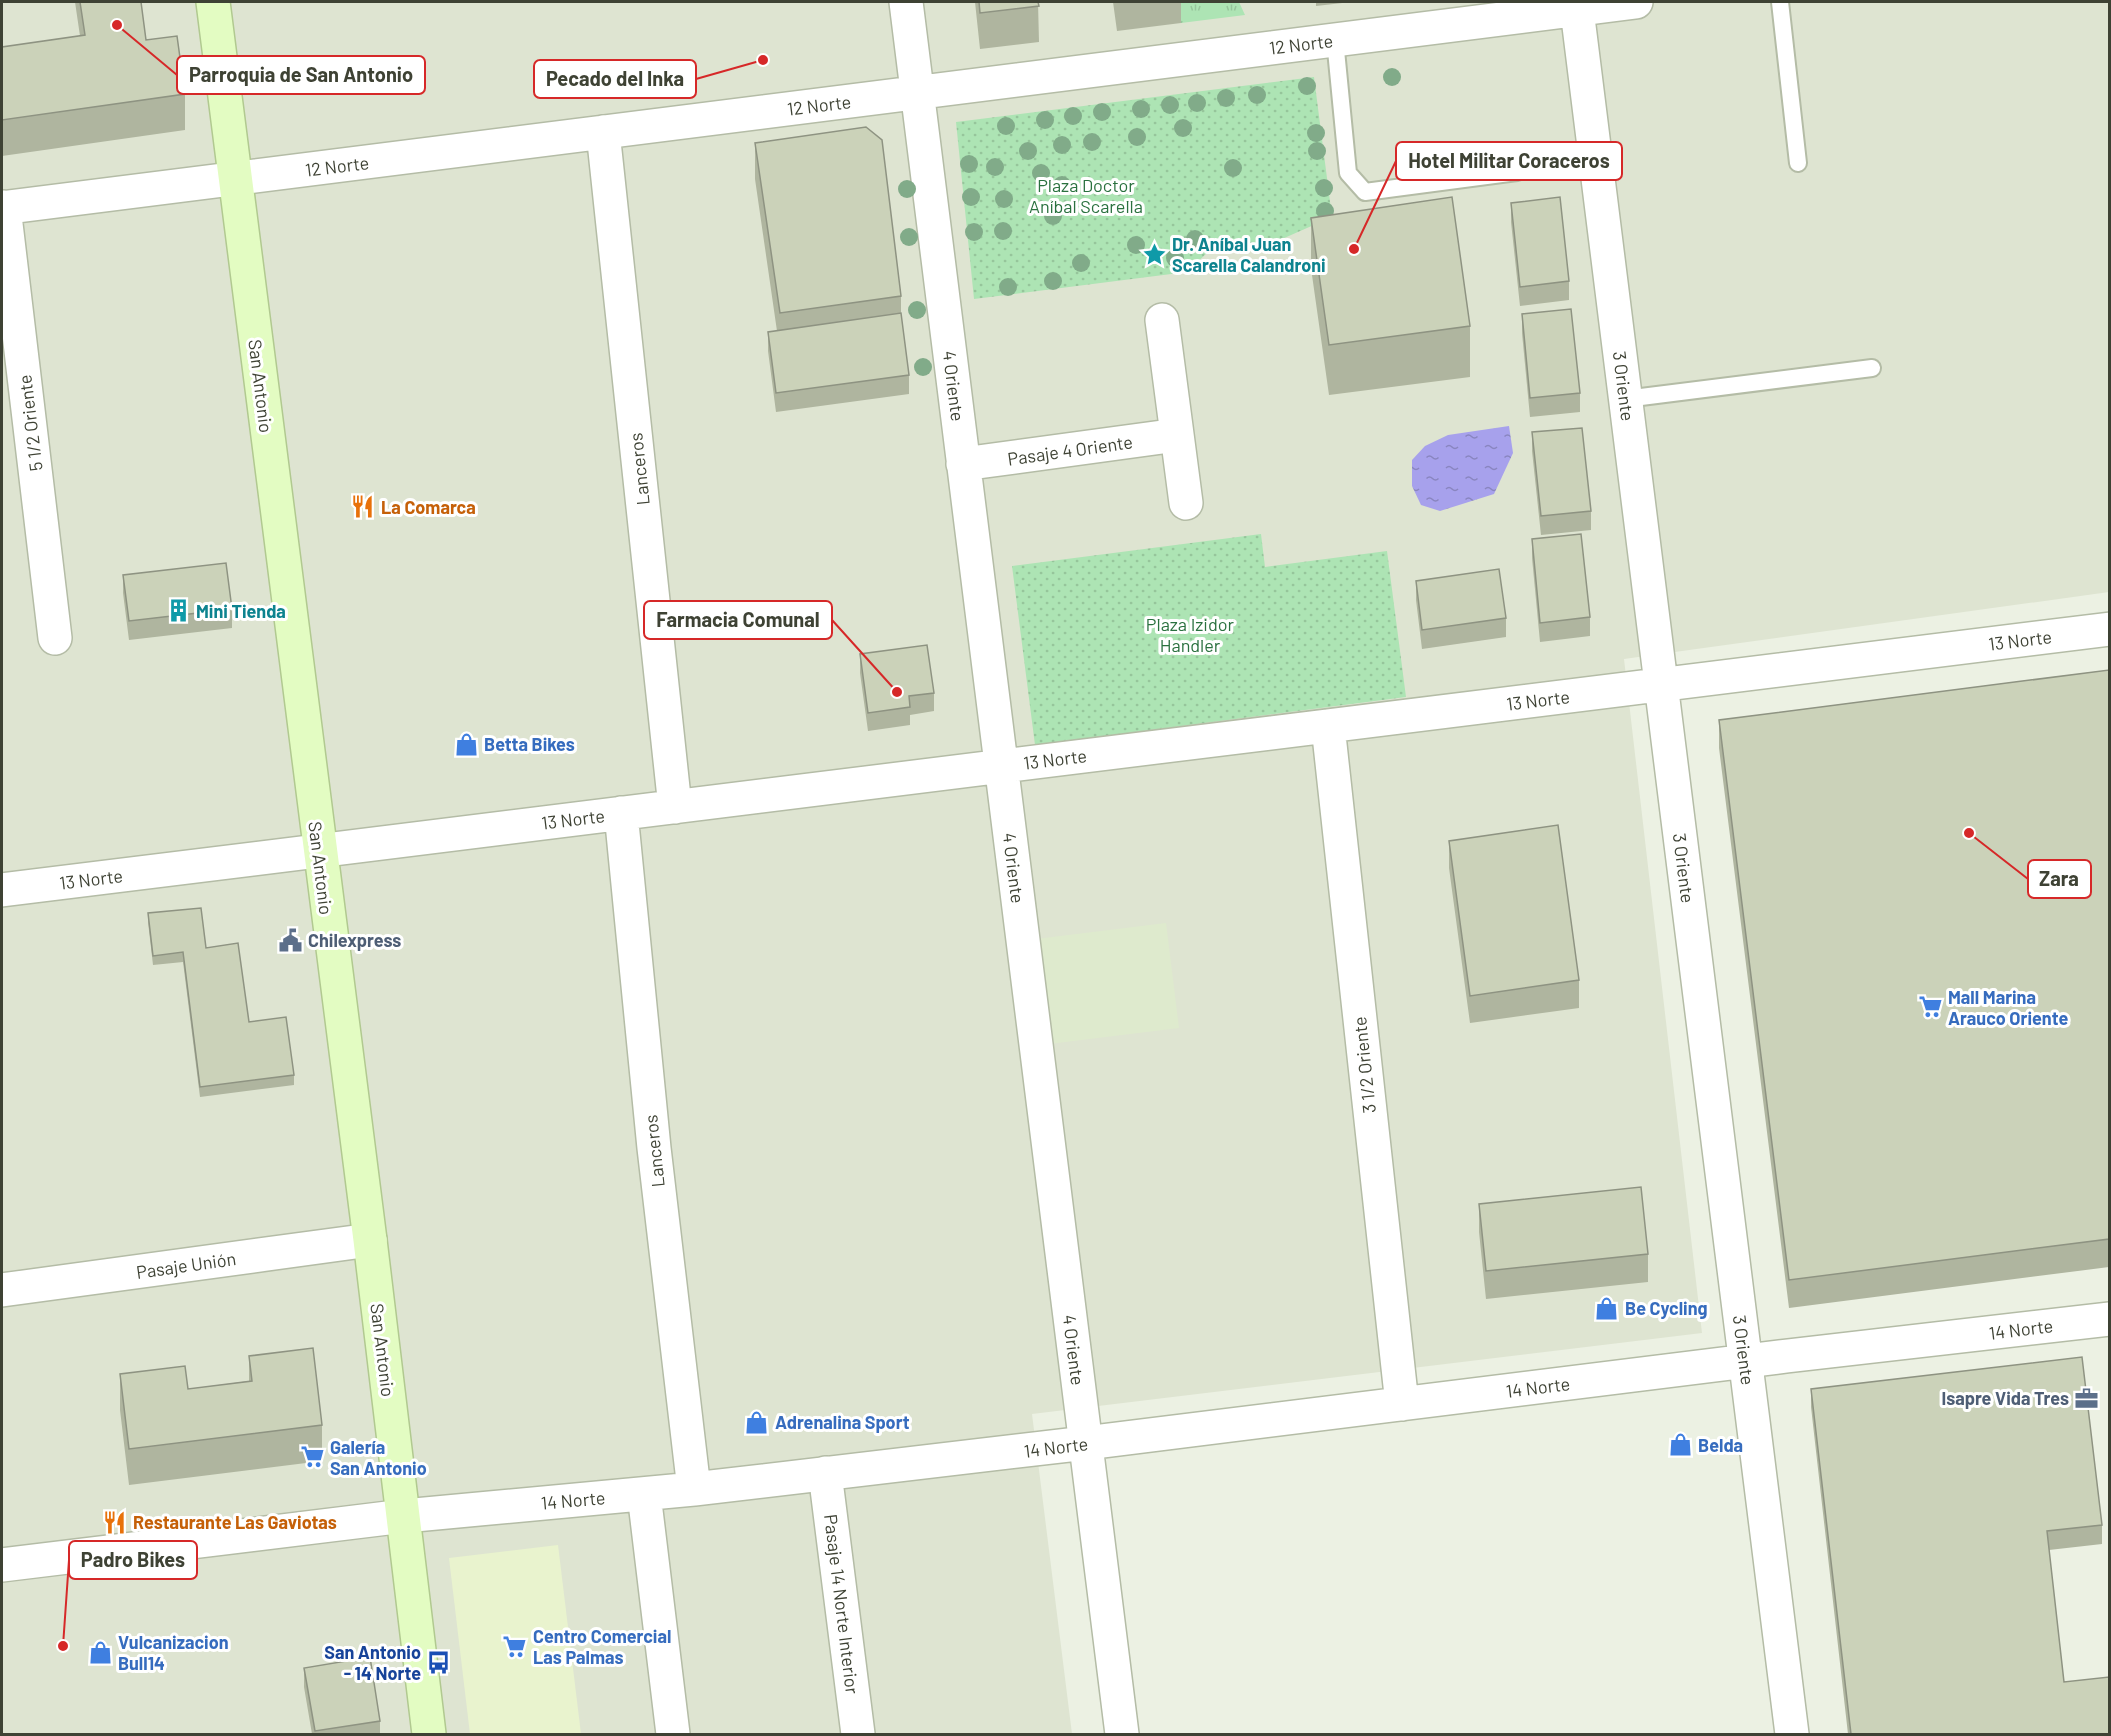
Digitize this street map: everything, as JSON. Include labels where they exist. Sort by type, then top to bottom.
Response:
[{"type":"main road","name":"San Antonio","points":[[213,2],[370,1240],[429,1734]]},
{"type":"street","name":"4 Oriente","points":[[906,2],[1122,1734]]},
{"type":"street","name":"12 Norte","points":[[3,207],[1335,40],[1577,5],[1636,2]]},
{"type":"street","name":"3 Oriente","points":[[1577,5],[1792,1734]]},
{"type":"street","name":"Lanceros","points":[[603,132],[675,807]]},
{"type":"street","name":"5 1/2 Oriente","points":[[3,207],[55,638]]},
{"type":"street","points":[[1162,320],[1186,502]]},
{"type":"street","name":"Pasaje 4 Oriente","points":[[963,464],[1177,435]]},
{"type":"street","name":"13 Norte","points":[[2,890],[2109,629]]},
{"type":"street","name":"3 1/2 Oriente","points":[[1328,726],[1402,1404]]},
{"type":"street","name":"Lanceros","points":[[621,813],[654,1148],[694,1488]]},
{"type":"street","name":"Pasaje Unión","points":[[2,1290],[370,1240]]},
{"type":"street","name":"14 Norte","points":[[2,1565],[404,1516],[644,1494],[1086,1443],[2109,1319]]},
{"type":"street","name":"Pasaje 14 Norte Interior","points":[[825,1473],[858,1734]]},
{"type":"street","points":[[644,1494],[673,1734]]},
{"type":"lane","points":[[1780,2],[1798,163]]},
{"type":"lane","points":[[1335,40],[1348,173],[1365,192],[1517,172]]},
{"type":"lane","points":[[1625,399],[1872,368]]},
{"type":"shaded area","points":[[2,2],[2109,2],[2109,592],[1624,659],[1702,1333],[1032,1414],[1072,1734],[2,1734]]},
{"type":"shaded area","points":[[1166,923],[1179,1028],[1049,1044],[1036,939]]},
{"type":"shaded area","name":"Centro Comercial Las Palmas","points":[[558,1545],[581,1734],[470,1734],[449,1558]]},
{"type":"green space","points":[[1178,2],[1239,2],[1245,15],[1181,23]]},
{"type":"green space","name":"Plaza Doctor Aníbal Scarella","points":[[1314,77],[1332,217],[1282,239],[1209,251],[1187,272],[974,299],[956,122]]},
{"type":"green space","name":"Plaza Izidor Handler","points":[[1261,534],[1265,567],[1387,551],[1406,697],[1035,745],[1012,566]]},
{"type":"water","points":[[1509,426],[1513,453],[1494,494],[1440,511],[1421,505],[1412,486],[1412,460],[1425,446],[1448,435]]},
{"type":"building","points":[[80,2],[141,2],[146,40],[177,36],[185,94],[2,120],[2,47],[85,35]]},
{"type":"building","points":[[979,2],[1038,2],[1039,6],[980,13]]},
{"type":"building","points":[[866,127],[882,140],[901,296],[780,313],[755,143]]},
{"type":"building","points":[[1452,197],[1470,326],[1329,345],[1311,218]]},
{"type":"building","points":[[1560,197],[1569,281],[1520,287],[1511,203]]},
{"type":"building","points":[[1571,309],[1580,393],[1530,398],[1522,314]]},
{"type":"building","points":[[901,313],[909,375],[776,393],[768,332]]},
{"type":"building","points":[[1582,428],[1591,511],[1541,516],[1532,432]]},
{"type":"building","points":[[1581,534],[1590,617],[1540,623],[1532,539]]},
{"type":"building","points":[[226,563],[232,609],[129,621],[123,575]]},
{"type":"building","points":[[1499,569],[1506,618],[1422,630],[1416,581]]},
{"type":"building","points":[[927,645],[934,693],[909,696],[910,707],[868,713],[860,654]]},
{"type":"building","name":"Mall Marina Arauco Oriente","points":[[2109,670],[2109,1239],[1789,1280],[1719,720]]},
{"type":"building","points":[[1558,825],[1579,980],[1470,996],[1449,841]]},
{"type":"building","points":[[201,908],[206,948],[238,943],[249,1022],[286,1017],[294,1075],[200,1087],[183,952],[153,956],[148,913]]},
{"type":"building","points":[[1641,1187],[1648,1254],[1486,1271],[1479,1204]]},
{"type":"building","points":[[313,1348],[322,1425],[129,1449],[120,1374],[185,1366],[188,1389],[252,1381],[249,1356]]},
{"type":"building","points":[[2082,1357],[2102,1525],[2047,1531],[2064,1682],[2109,1677],[2109,1734],[1851,1734],[1811,1389]]},
{"type":"building","points":[[370,1657],[380,1721],[315,1731],[304,1668]]},
{"type":"place","name":"Parroquia de San Antonio","points":[[117,25]]},
{"type":"place","name":"Pecado del Inka","points":[[763,60]]},
{"type":"place","name":"Hotel Militar Coraceros","points":[[1354,249]]},
{"type":"place","name":"Dr. Aníbal Juan Scarella Calandroni","points":[[1154,254]]},
{"type":"place","name":"La Comarca","points":[[363,507]]},
{"type":"place","name":"Mini Tienda","points":[[178,611]]},
{"type":"place","name":"Farmacia Comunal","points":[[897,692]]},
{"type":"place","name":"Betta Bikes","points":[[466,744]]},
{"type":"place","name":"Zara","points":[[1969,833]]},
{"type":"place","name":"Chilexpress","points":[[290,940]]},
{"type":"place","name":"Mall Marina Arauco Oriente","points":[[1930,1007]]},
{"type":"place","name":"Be Cycling","points":[[1607,1308]]},
{"type":"place","name":"Isapre Vida Tres","points":[[2087,1398]]},
{"type":"place","name":"Adrenalina Sport","points":[[757,1422]]},
{"type":"place","name":"Belda","points":[[1680,1445]]},
{"type":"place","name":"Galería San Antonio","points":[[312,1457]]},
{"type":"place","name":"Restaurante Las Gaviotas","points":[[115,1522]]},
{"type":"place","name":"Padro Bikes","points":[[63,1646]]},
{"type":"place","name":"Centro Comercial Las Palmas","points":[[515,1646]]},
{"type":"place","name":"Vulcanizacion Bull14","points":[[100,1652]]},
{"type":"place","name":"San Antonio - 14 Norte","points":[[439,1662]]}]
